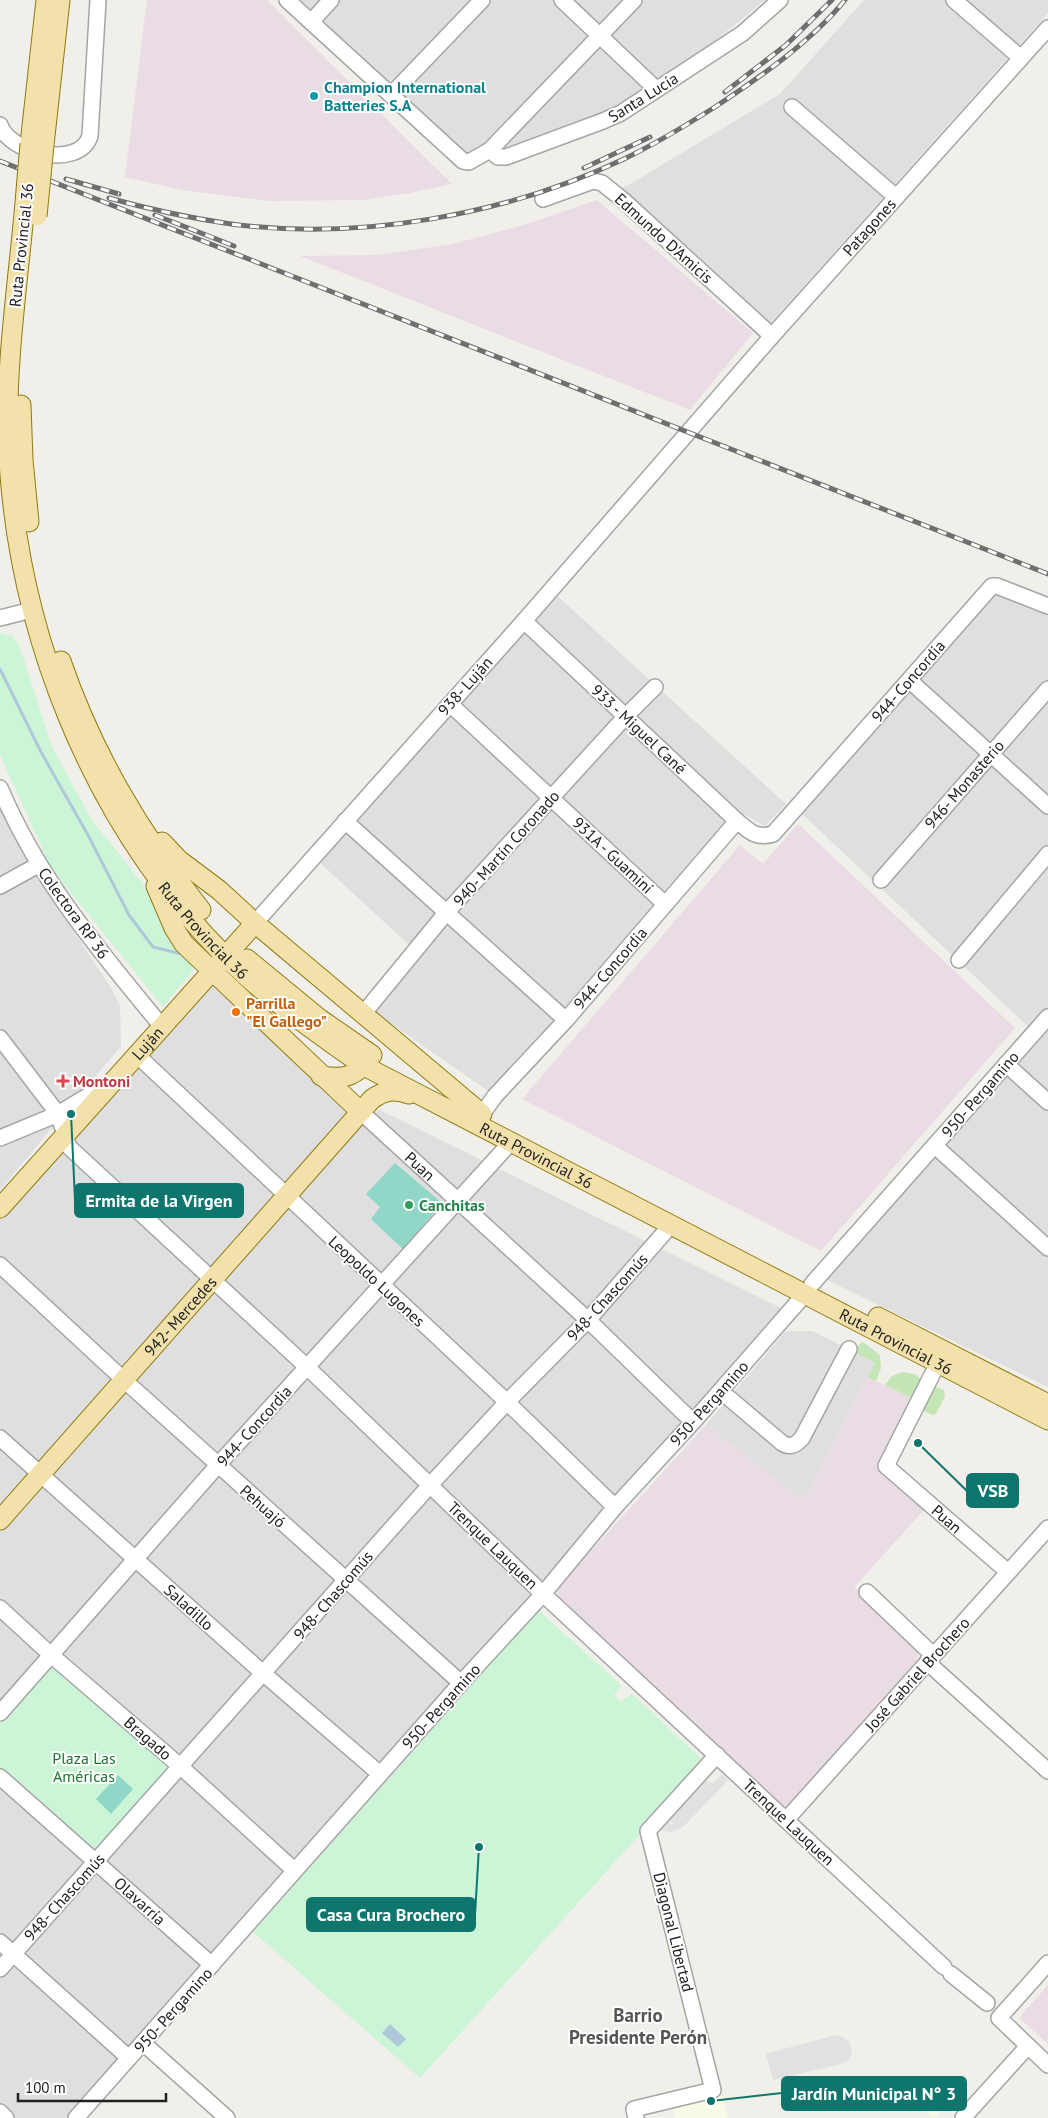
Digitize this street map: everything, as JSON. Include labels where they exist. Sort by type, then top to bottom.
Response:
[{"type":"main road","name":"Ruta Provincial 36","points":[[46,0],[37,145],[30,215],[11,354],[8,436],[12,497],[32,610],[63,708],[96,778],[122,822],[175,898],[230,952],[294,998],[368,1060],[435,1103],[672,1225],[808,1289],[1048,1407]]},
{"type":"main road","name":"Ruta Provincial 36","points":[[37,145],[60,0]]},
{"type":"main road","name":"Ruta Provincial 36","points":[[30,215],[21,414],[26,506],[33,555],[46,615],[67,680],[112,781],[152,845],[230,952]]},
{"type":"main road","points":[[93,742],[116,768],[135,802],[165,846],[194,873],[219,890],[255,923],[482,1114]]},
{"type":"main road","name":"Puan","points":[[122,822],[127,838],[162,898],[180,938],[212,972],[361,1112]]},
{"type":"main road","name":"Luján","points":[[0,1208],[255,923]]},
{"type":"main road","points":[[321,1076],[332,1078],[352,1075],[368,1060],[374,1047],[374,1030],[363,1014]]},
{"type":"main road","name":"Ruta Provincial 36","points":[[368,1060],[482,1114],[808,1289],[938,1363],[1048,1407]]},
{"type":"main road","name":"942- Mercedes","points":[[0,1520],[286,1196],[379,1094],[392,1090],[435,1103]]},
{"type":"street","points":[[2,130],[23,147],[60,155],[76,153],[87,144],[90,136],[98,0]]},
{"type":"street","points":[[287,0],[462,161],[469,162],[490,150],[634,0]]},
{"type":"street","points":[[311,22],[331,0]]},
{"type":"street","points":[[391,95],[482,0]]},
{"type":"street","points":[[562,0],[656,89]]},
{"type":"street","name":"Santa Lucía","points":[[490,150],[498,157],[506,157],[621,113],[742,33],[780,0]]},
{"type":"street","points":[[954,0],[1021,58]]},
{"type":"street","name":"Patagones","points":[[673,447],[1048,28]]},
{"type":"street","points":[[792,107],[896,197]]},
{"type":"street","name":"Edmundo D'Amicis","points":[[542,199],[592,182],[602,183],[772,336]]},
{"type":"street","name":"938- Luján","points":[[255,923],[524,621],[673,447]]},
{"type":"street","name":"944- Concordia","points":[[756,836],[764,837],[773,834],[992,586],[997,586],[1048,606]]},
{"type":"street","points":[[0,618],[32,610]]},
{"type":"street","name":"933 - Miguel Cané","points":[[524,621],[737,821],[756,836]]},
{"type":"street","points":[[909,680],[1048,806]]},
{"type":"street","name":"940- Martín Coronado","points":[[363,1014],[446,913],[551,797],[655,687]]},
{"type":"street","name":"946- Monasterio","points":[[880,880],[1048,688]]},
{"type":"street","name":"931A - Guaminí","points":[[450,704],[665,904]]},
{"type":"street","name":"Colectora RP 36","points":[[0,788],[38,865],[77,922],[163,1028]]},
{"type":"street","points":[[345,821],[566,1020]]},
{"type":"street","name":"944- Concordia","points":[[482,1114],[495,1096],[566,1020],[737,821]]},
{"type":"street","points":[[960,960],[1048,854]]},
{"type":"street","points":[[0,886],[38,865]]},
{"type":"street","name":"950- Pergamino","points":[[76,2118],[461,1683],[544,1594],[614,1507],[692,1422],[1048,1017]]},
{"type":"street","name":"Trenque Lauquen","points":[[0,1038],[58,1114],[69,1147],[307,1367],[544,1594],[995,2012],[1048,2065]]},
{"type":"street","name":"Leopoldo Lugones","points":[[138,1056],[507,1402],[614,1507]]},
{"type":"street","points":[[1006,1064],[1048,1102]]},
{"type":"street","points":[[0,1138],[58,1114],[118,1078]]},
{"type":"street","name":"Puan","points":[[361,1112],[588,1320],[692,1422]]},
{"type":"street","name":"944- Concordia","points":[[0,1713],[218,1465],[511,1142]]},
{"type":"street","points":[[935,1146],[1048,1248]]},
{"type":"street","name":"948- Chascomús","points":[[0,1970],[431,1484],[507,1402],[588,1320],[672,1225]]},
{"type":"street","name":"Pehuajó","points":[[0,1265],[124,1380],[461,1683]]},
{"type":"street","points":[[729,1398],[782,1443],[790,1446],[795,1445],[802,1438],[849,1349]]},
{"type":"street","name":"Puan","points":[[938,1363],[886,1466],[1008,1572]]},
{"type":"street","name":"Saladillo","points":[[0,1438],[264,1674],[380,1774]]},
{"type":"street","name":"José Gabriel Brochero","points":[[786,1820],[1048,1528]]},
{"type":"street","points":[[867,1592],[930,1659],[1048,1771]]},
{"type":"street","name":"Bragado","points":[[0,1608],[50,1654],[180,1766],[294,1870]]},
{"type":"street","name":"Diagonal Libertad","points":[[635,2114],[714,2090],[648,1831],[717,1755]]},
{"type":"street","name":"Olavarría","points":[[0,1777],[212,1965]]},
{"type":"street","points":[[0,1942],[129,2058]]},
{"type":"street","points":[[995,2012],[1048,1963]]},
{"type":"street","points":[[143,2043],[227,2118]]},
{"type":"street","points":[[963,2118],[1028,2046]]},
{"type":"street","points":[[0,2112],[6,2118]]},
{"type":"shaded area","points":[[147,0],[267,0],[452,184],[363,200],[270,201],[182,190],[125,177]]},
{"type":"shaded area","points":[[299,0],[765,0],[659,87],[624,109],[473,160]]},
{"type":"shaded area","points":[[864,0],[1048,0],[1048,13],[760,335],[608,195],[627,186],[780,94]]},
{"type":"shaded area","points":[[597,200],[753,333],[690,410],[300,256],[378,255],[453,244],[524,225]]},
{"type":"shaded area","points":[[553,592],[786,804],[765,826],[740,812],[491,1093],[373,1011],[420,955],[318,861]]},
{"type":"shaded area","points":[[990,593],[1048,615],[1048,1387],[827,1280],[1039,1037],[800,812]]},
{"type":"shaded area","points":[[0,800],[37,876],[109,985],[120,1005],[121,1046],[0,1190]]},
{"type":"shaded area","points":[[798,824],[1015,1028],[821,1251],[522,1099],[740,845],[763,864]]},
{"type":"shaded area","points":[[215,976],[359,1120],[380,1110],[781,1308],[609,1507],[538,1595],[284,1871],[66,2118],[0,2118],[0,1216]]},
{"type":"shaded area","name":"Canchitas","points":[[395,1163],[442,1203],[403,1249],[371,1219],[380,1207],[366,1194]]},
{"type":"shaded area","points":[[786,1331],[813,1331],[875,1363],[807,1495],[797,1496],[706,1425]]},
{"type":"shaded area","points":[[868,1377],[914,1399],[879,1467],[926,1508],[854,1587],[919,1649],[917,1660],[793,1805],[783,1806],[558,1597],[558,1587],[706,1425],[797,1496],[807,1495]]},
{"type":"shaded area","points":[[722,1774],[728,1780],[683,1827],[671,1832],[661,1830],[659,1827],[665,1819],[672,1825],[674,1824],[668,1819],[705,1781],[713,1783]]},
{"type":"shaded area","points":[[118,1775],[133,1789],[111,1814],[96,1799]]},
{"type":"shaded area","points":[[1048,1985],[1048,2044],[1019,2018]]},
{"type":"shaded area","points":[[390,2024],[406,2039],[398,2047],[382,2033]]},
{"type":"shaded area","points":[[835,2035],[843,2037],[850,2043],[852,2052],[849,2060],[841,2064],[773,2080],[766,2054]]},
{"type":"shaded area","points":[[958,2086],[960,2088],[934,2118],[925,2109],[942,2089],[950,2096]]},
{"type":"shaded area","points":[[722,2094],[728,2118],[675,2118],[673,2107]]},
{"type":"green space","points":[[0,633],[12,636],[20,647],[52,747],[92,820],[202,959],[163,1007],[51,868],[0,755]]},
{"type":"green space","points":[[863,1342],[880,1355],[881,1368],[876,1381],[868,1377],[875,1363],[854,1352],[858,1345]]},
{"type":"green space","points":[[902,1372],[915,1374],[922,1380],[914,1399],[885,1385],[892,1376]]},
{"type":"green space","points":[[935,1387],[944,1390],[945,1396],[936,1414],[932,1415],[922,1410],[932,1389]]},
{"type":"green space","points":[[538,1610],[621,1685],[614,1696],[621,1701],[632,1694],[705,1762],[420,2078],[253,1932]]},
{"type":"green space","name":"Plaza Las Américas","points":[[50,1654],[180,1766],[96,1862],[0,1777],[0,1713]]},
{"type":"waterway","points":[[0,669],[41,752],[89,837],[129,915],[153,947],[182,954]]},
{"type":"railway","points":[[725,92],[786,45],[832,0]]},
{"type":"railway","points":[[109,198],[200,219],[231,224],[280,228],[330,229],[381,226],[432,219],[482,209],[579,179],[624,159],[670,134],[732,96],[784,58],[817,30],[845,0]]},
{"type":"railway","points":[[584,168],[650,137]]},
{"type":"railway","points":[[0,161],[1048,574]]},
{"type":"railway","points":[[66,179],[119,194]]},
{"type":"railway","points":[[155,215],[234,246]]},
{"type":"place","name":"Champion International Batteries S.A","points":[[314,96]]},
{"type":"place","name":"Parrilla \"El Gallego\"","points":[[236,1012]]},
{"type":"place","name":"Montoni","points":[[63,1081]]},
{"type":"place","name":"Ermita de la Virgen","points":[[71,1114]]},
{"type":"place","name":"Canchitas","points":[[409,1205]]},
{"type":"place","name":"VSB","points":[[918,1443]]},
{"type":"place","name":"Casa Cura Brochero","points":[[479,1847]]},
{"type":"place","name":"Jardín Municipal N° 3","points":[[711,2101]]},
{"type":"district","name":"Barrio Presidente Perón","points":[[638,2026]]}]
